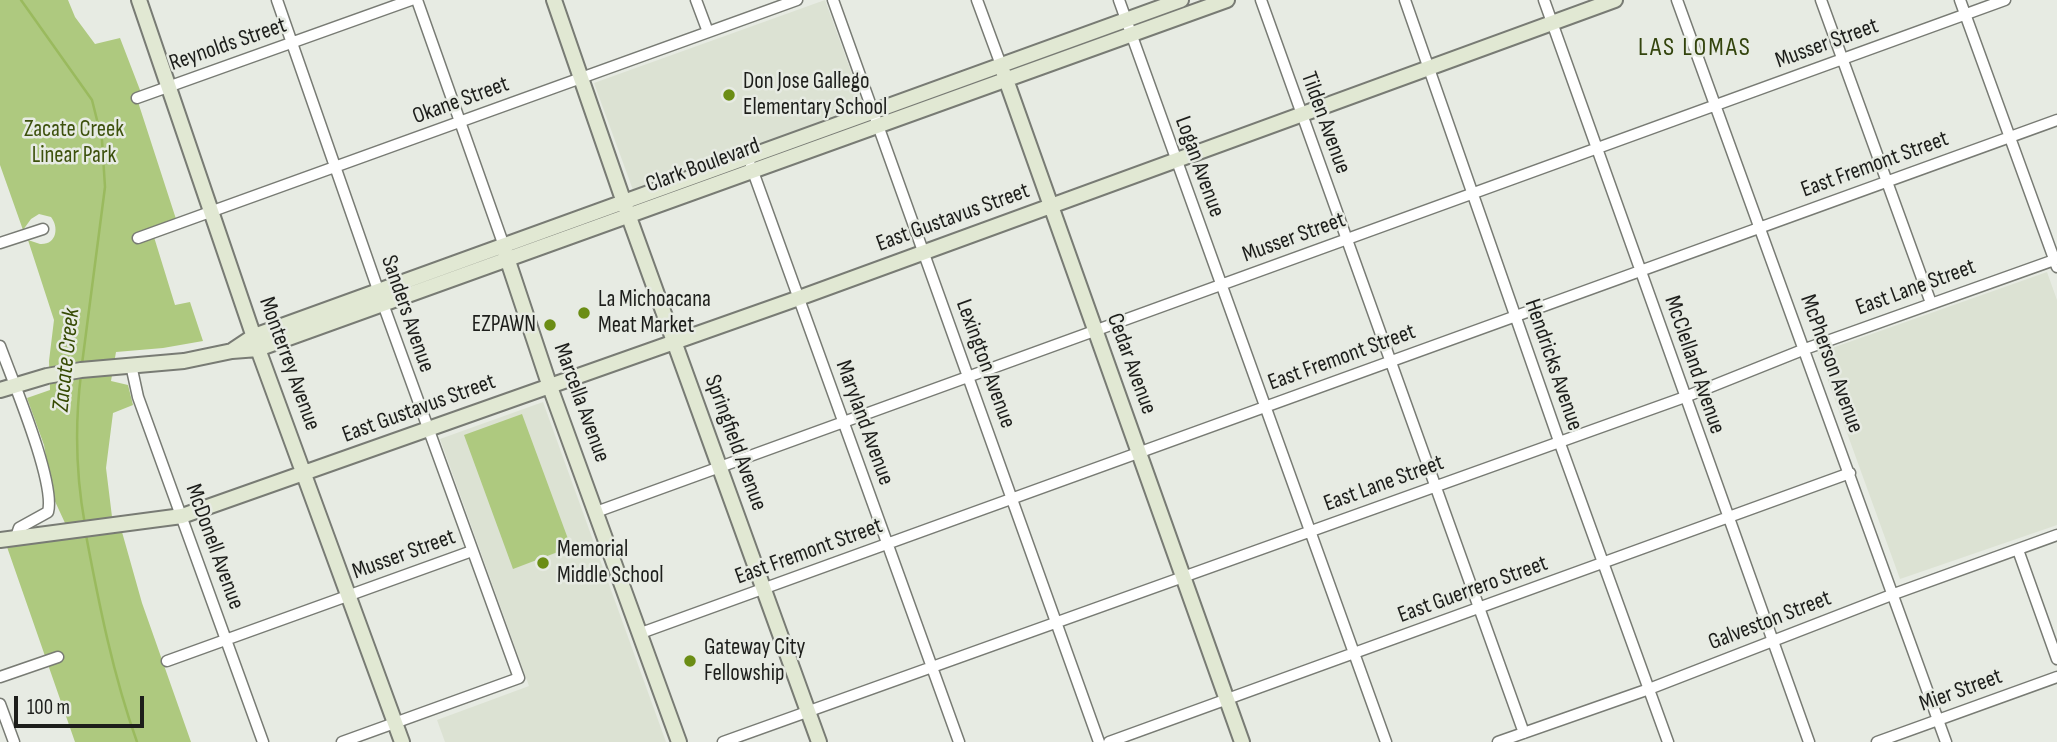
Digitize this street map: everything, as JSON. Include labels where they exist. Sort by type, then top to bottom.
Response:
[{"type":"street","name":"Monterrey Avenue","points":[[139,0],[256,343],[402,742]]},
{"type":"street","name":"Sanders Avenue","points":[[277,0],[428,430],[519,678],[395,723]]},
{"type":"street","name":"Reynolds Street","points":[[137,98],[411,0]]},
{"type":"street","name":"Marcella Avenue","points":[[416,0],[504,246],[506,261],[679,742]]},
{"type":"street","name":"Springfield Avenue","points":[[554,0],[818,742]]},
{"type":"street","points":[[696,0],[708,32]]},
{"type":"street","name":"Okane Street","points":[[138,238],[797,0]]},
{"type":"street","name":"Lexington Avenue","points":[[833,0],[1099,742]]},
{"type":"street","name":"Cedar Avenue","points":[[978,0],[1242,742]]},
{"type":"street","name":"Logan Avenue","points":[[1119,0],[1386,742]]},
{"type":"street","name":"Clark Boulevard","points":[[7,387],[81,370],[184,361],[232,351],[381,298],[504,246],[1181,0]]},
{"type":"street","name":"Clark Boulevard","points":[[381,298],[506,261],[1227,0]]},
{"type":"street","name":"Tilden Avenue","points":[[1261,0],[1524,733]]},
{"type":"street","name":"Hendricks Avenue","points":[[1405,0],[1559,441],[1668,742]]},
{"type":"street","name":"McClelland Avenue","points":[[1544,0],[1809,742]]},
{"type":"street","name":"East Gustavus Street","points":[[0,540],[183,516],[925,253],[1615,0]]},
{"type":"street","name":"McPherson Avenue","points":[[1677,0],[1946,742]]},
{"type":"street","points":[[1821,0],[1931,303]]},
{"type":"street","points":[[1961,0],[2056,262]]},
{"type":"street","name":"Musser Street","points":[[596,512],[2005,0]]},
{"type":"street","name":"East Fremont Street","points":[[641,633],[2057,120]]},
{"type":"street","name":"Maryland Avenue","points":[[748,157],[958,742]]},
{"type":"street","points":[[0,243],[43,229]]},
{"type":"street","name":"East Lane Street","points":[[723,742],[1685,397],[1931,303],[2056,262]]},
{"type":"street","points":[[0,346],[7,387],[42,465],[50,506],[43,516],[19,528],[16,537]]},
{"type":"street","name":"McDonell Avenue","points":[[125,366],[183,516],[263,742]]},
{"type":"street","name":"East Guerrero Street","points":[[1109,742],[1850,473]]},
{"type":"street","name":"Galveston Street","points":[[1498,742],[1649,689],[1894,594],[2057,535]]},
{"type":"street","points":[[2018,550],[2057,659]]},
{"type":"street","name":"Musser Street","points":[[167,661],[472,551]]},
{"type":"street","points":[[0,677],[58,657]]},
{"type":"street","name":"Mier Street","points":[[1877,742],[2057,677]]},
{"type":"street","points":[[0,704],[14,742]]},
{"type":"street","points":[[342,742],[395,723]]},
{"type":"shaded area","name":"Don Jose Gallego Elementary School","points":[[825,0],[864,107],[633,190],[594,83]]},
{"type":"shaded area","points":[[2047,272],[2057,300],[2057,525],[1900,579],[1818,353]]},
{"type":"shaded area","name":"Memorial Middle School","points":[[543,402],[666,742],[445,742],[437,720],[529,686],[440,439]]},
{"type":"green space","name":"Zacate Creek Linear Park","points":[[0,0],[68,0],[75,17],[95,44],[120,38],[140,90],[139,105],[176,219],[135,234],[138,242],[154,237],[175,305],[190,302],[203,341],[116,352],[111,381],[128,385],[133,405],[113,413],[106,468],[114,533],[122,532],[142,603],[191,742],[75,742],[7,547],[67,539],[65,523],[53,497],[44,445],[27,398],[50,390],[49,361],[54,320],[28,240],[46,244],[53,239],[56,230],[51,217],[39,214],[31,219],[23,230],[0,165]]},
{"type":"green space","points":[[522,414],[571,547],[513,569],[464,435]]},
{"type":"waterway","name":"Zacate Creek","points":[[21,0],[92,100],[102,140],[105,187],[82,364]]},
{"type":"waterway","name":"Zacate Creek","points":[[81,374],[77,450],[85,525]]},
{"type":"waterway","name":"Zacate Creek","points":[[86,535],[114,665],[137,742]]},
{"type":"place","name":"Don Jose Gallego Elementary School","points":[[729,95]]},
{"type":"place","name":"La Michoacana Meat Market","points":[[584,313]]},
{"type":"place","name":"EZPAWN","points":[[550,325]]},
{"type":"place","name":"Memorial Middle School","points":[[543,563]]},
{"type":"place","name":"Gateway City Fellowship","points":[[690,661]]},
{"type":"district","name":"LAS LOMAS","points":[[1695,48]]}]
